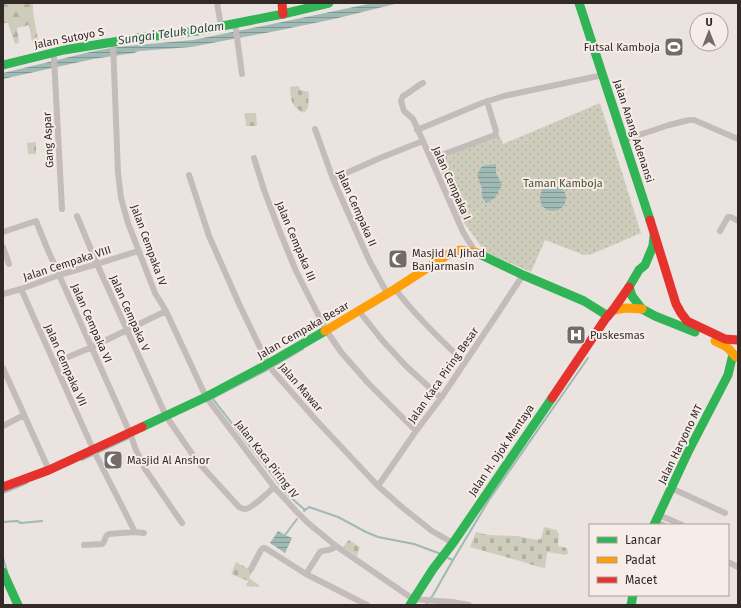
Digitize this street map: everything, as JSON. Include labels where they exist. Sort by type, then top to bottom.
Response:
[{"type":"main road","points":[[282,3],[283,14]]},
{"type":"main road","name":"Jalan Sutoyo S","points":[[3,65],[54,55],[86,46],[113,44],[138,38],[182,33],[221,26],[235,26],[329,3]]},
{"type":"main road","name":"Jalan Anang Adenansi","points":[[579,3],[664,267]]},
{"type":"main road","points":[[654,235],[653,246],[645,265],[639,270],[629,287],[632,296],[642,309],[723,345],[730,349],[736,356]]},
{"type":"main road","name":"Jalan Cempaka Besar","points":[[3,487],[49,470],[130,433],[168,420],[208,400],[270,367],[326,330],[359,311],[452,252],[460,250],[476,253],[611,313]]},
{"type":"main road","points":[[645,265],[654,264],[664,267],[675,298],[675,304],[687,321],[725,339],[738,340]]},
{"type":"main road","name":"Jalan H. Djok Mentaya","points":[[411,602],[629,287]]},
{"type":"main road","points":[[655,316],[664,313],[675,304]]},
{"type":"main road","points":[[611,313],[626,308],[642,309]]},
{"type":"main road","name":"Jalan Haryono MT","points":[[658,522],[671,488],[728,375],[736,356]]},
{"type":"main road","name":"Jalan Haryono MT","points":[[728,375],[738,365]]},
{"type":"main road","points":[[3,572],[18,605]]},
{"type":"street","points":[[217,3],[221,26]]},
{"type":"street","points":[[235,26],[242,74]]},
{"type":"street","name":"Jalan Cempaka IV","points":[[113,44],[118,173],[121,198],[138,251],[155,293],[166,311],[208,400]]},
{"type":"street","name":"Gang Aspar","points":[[54,55],[62,209]]},
{"type":"street","points":[[417,130],[504,96],[603,75]]},
{"type":"street","name":"Jalan Cempaka I","points":[[423,83],[417,86],[410,93],[402,96],[401,102],[404,111],[413,119],[417,130],[424,141],[462,231],[476,253]]},
{"type":"street","points":[[431,159],[496,135],[487,102]]},
{"type":"street","points":[[624,140],[689,120],[694,120],[738,139]]},
{"type":"street","name":"Jalan Cempaka II","points":[[315,129],[333,179],[369,260],[391,291],[408,305],[464,362]]},
{"type":"street","points":[[333,179],[380,158],[424,141]]},
{"type":"street","name":"Jalan Cempaka III","points":[[254,158],[264,190],[296,271],[326,330],[341,352],[368,383],[416,431]]},
{"type":"street","name":"Jalan Mawar","points":[[190,175],[209,236],[240,306],[270,367],[378,486],[432,531],[453,543]]},
{"type":"street","name":"Jalan Cempaka V","points":[[77,216],[97,264],[168,420],[197,461],[239,507],[245,509],[248,508],[274,488]]},
{"type":"street","points":[[720,231],[728,217],[738,221]]},
{"type":"street","name":"Jalan Cempaka VI","points":[[3,232],[36,221],[46,248],[92,347],[145,469],[182,524]]},
{"type":"street","points":[[3,247],[8,264]]},
{"type":"street","name":"Jalan Cempaka VIII","points":[[3,294],[138,251]]},
{"type":"street","name":"Jalan Kaca Piring Besar","points":[[378,486],[441,398],[523,275]]},
{"type":"street","name":"Jalan Cempaka VII","points":[[21,289],[93,449],[135,532]]},
{"type":"street","points":[[54,363],[92,347],[166,311]]},
{"type":"street","points":[[359,311],[382,340],[406,366],[441,398]]},
{"type":"street","points":[[3,368],[49,470]]},
{"type":"street","name":"Jalan Kaca Piring IV","points":[[208,400],[274,488],[308,523],[336,546],[411,602]]},
{"type":"street","points":[[3,426],[24,415]]},
{"type":"street","points":[[671,488],[725,513]]},
{"type":"street","points":[[658,522],[674,524]]},
{"type":"street","points":[[84,545],[102,544],[106,536],[109,534],[135,532],[144,533]]},
{"type":"street","points":[[306,574],[320,552],[324,550],[331,550],[336,546]]},
{"type":"street","points":[[251,569],[261,550],[265,548],[306,574],[367,605]]},
{"type":"street","points":[[729,562],[738,567]]},
{"type":"street","points":[[411,602],[426,600],[469,605]]},
{"type":"green space","points":[[3,3],[33,3],[33,12],[38,40],[32,42],[29,25],[17,28],[19,43],[15,44],[8,23],[3,23]]},
{"type":"green space","points":[[299,86],[300,90],[309,92],[308,108],[304,113],[296,108],[292,103],[290,87]]},
{"type":"green space","name":"Taman Kamboja","points":[[600,103],[641,233],[592,254],[584,255],[545,240],[531,272],[485,252],[460,217],[436,159],[499,134],[503,144]]},
{"type":"green space","points":[[245,113],[256,113],[257,126],[246,126]]},
{"type":"green space","points":[[36,142],[36,154],[28,154],[27,143]]},
{"type":"green space","points":[[544,527],[557,530],[559,533],[558,546],[567,548],[568,553],[566,555],[547,552],[545,568],[470,547],[476,532],[481,534],[541,539]]},
{"type":"green space","points":[[349,540],[360,547],[357,556],[343,547]]},
{"type":"green space","points":[[236,562],[252,571],[249,578],[259,585],[259,587],[246,586],[248,581],[231,574]]},
{"type":"water","points":[[373,3],[399,3],[334,19],[271,32],[191,47],[139,51],[93,59],[3,79],[3,73],[90,52],[116,47],[193,40]]},
{"type":"water","points":[[496,164],[496,173],[502,185],[495,198],[486,203],[482,197],[482,189],[477,175],[482,166]]},
{"type":"water","points":[[553,185],[562,189],[566,198],[562,207],[553,211],[544,207],[540,198],[544,189]]},
{"type":"water","points":[[278,531],[292,538],[285,553],[270,543]]},
{"type":"waterway","points":[[209,400],[267,370],[303,349]]},
{"type":"waterway","points":[[426,605],[489,500],[588,358]]},
{"type":"waterway","points":[[213,399],[288,495],[305,510]]},
{"type":"waterway","points":[[82,460],[129,438]]},
{"type":"waterway","points":[[3,493],[27,483]]},
{"type":"waterway","points":[[304,511],[309,507],[338,517],[378,537],[414,544],[441,554]]},
{"type":"waterway","points":[[285,535],[297,519]]},
{"type":"waterway","points":[[3,522],[17,521],[21,523],[42,521]]},
{"type":"waterway","points":[[3,558],[7,571]]},
{"type":"waterway","points":[[448,558],[453,560]]},
{"type":"traffic: fast","points":[[3,65],[64,50],[138,38],[197,31],[283,14],[329,3]]},
{"type":"traffic: fast","points":[[579,3],[650,220]]},
{"type":"traffic: fast","points":[[654,236],[653,246],[645,265],[639,270],[629,287],[632,296],[642,309],[655,316],[695,332]]},
{"type":"traffic: fast","points":[[477,253],[523,275],[584,301],[608,316]]},
{"type":"traffic: fast","points":[[142,427],[206,397],[268,364],[325,331]]},
{"type":"traffic: fast","points":[[654,524],[688,452],[728,375],[733,354]]},
{"type":"traffic: fast","points":[[410,605],[433,569],[453,543],[552,398]]},
{"type":"traffic: fast","points":[[3,572],[18,605]]},
{"type":"traffic: fast","points":[[631,605],[633,596]]},
{"type":"traffic: slow","points":[[325,331],[395,289],[452,252],[460,250],[477,253]]},
{"type":"traffic: slow","points":[[613,310],[626,308],[642,309]]},
{"type":"traffic: slow","points":[[715,341],[727,347],[736,357],[738,357]]},
{"type":"traffic: jam","points":[[282,3],[283,14]]},
{"type":"traffic: jam","points":[[650,220],[676,304],[681,313],[687,321],[725,339],[738,340]]},
{"type":"traffic: jam","points":[[552,398],[606,318],[629,287]]},
{"type":"traffic: jam","points":[[3,487],[49,470],[142,427]]},
{"type":"place","name":"Futsal Kamboja","points":[[674,47]]},
{"type":"place","name":"Masjid Al Jihad Banjarmasin","points":[[398,259]]},
{"type":"place","name":"Puskesmas","points":[[576,335]]},
{"type":"place","name":"Masjid Al Anshor","points":[[113,460]]},
{"type":"water label","name":"Sungai Teluk Dalam","points":[[171,33]]}]
